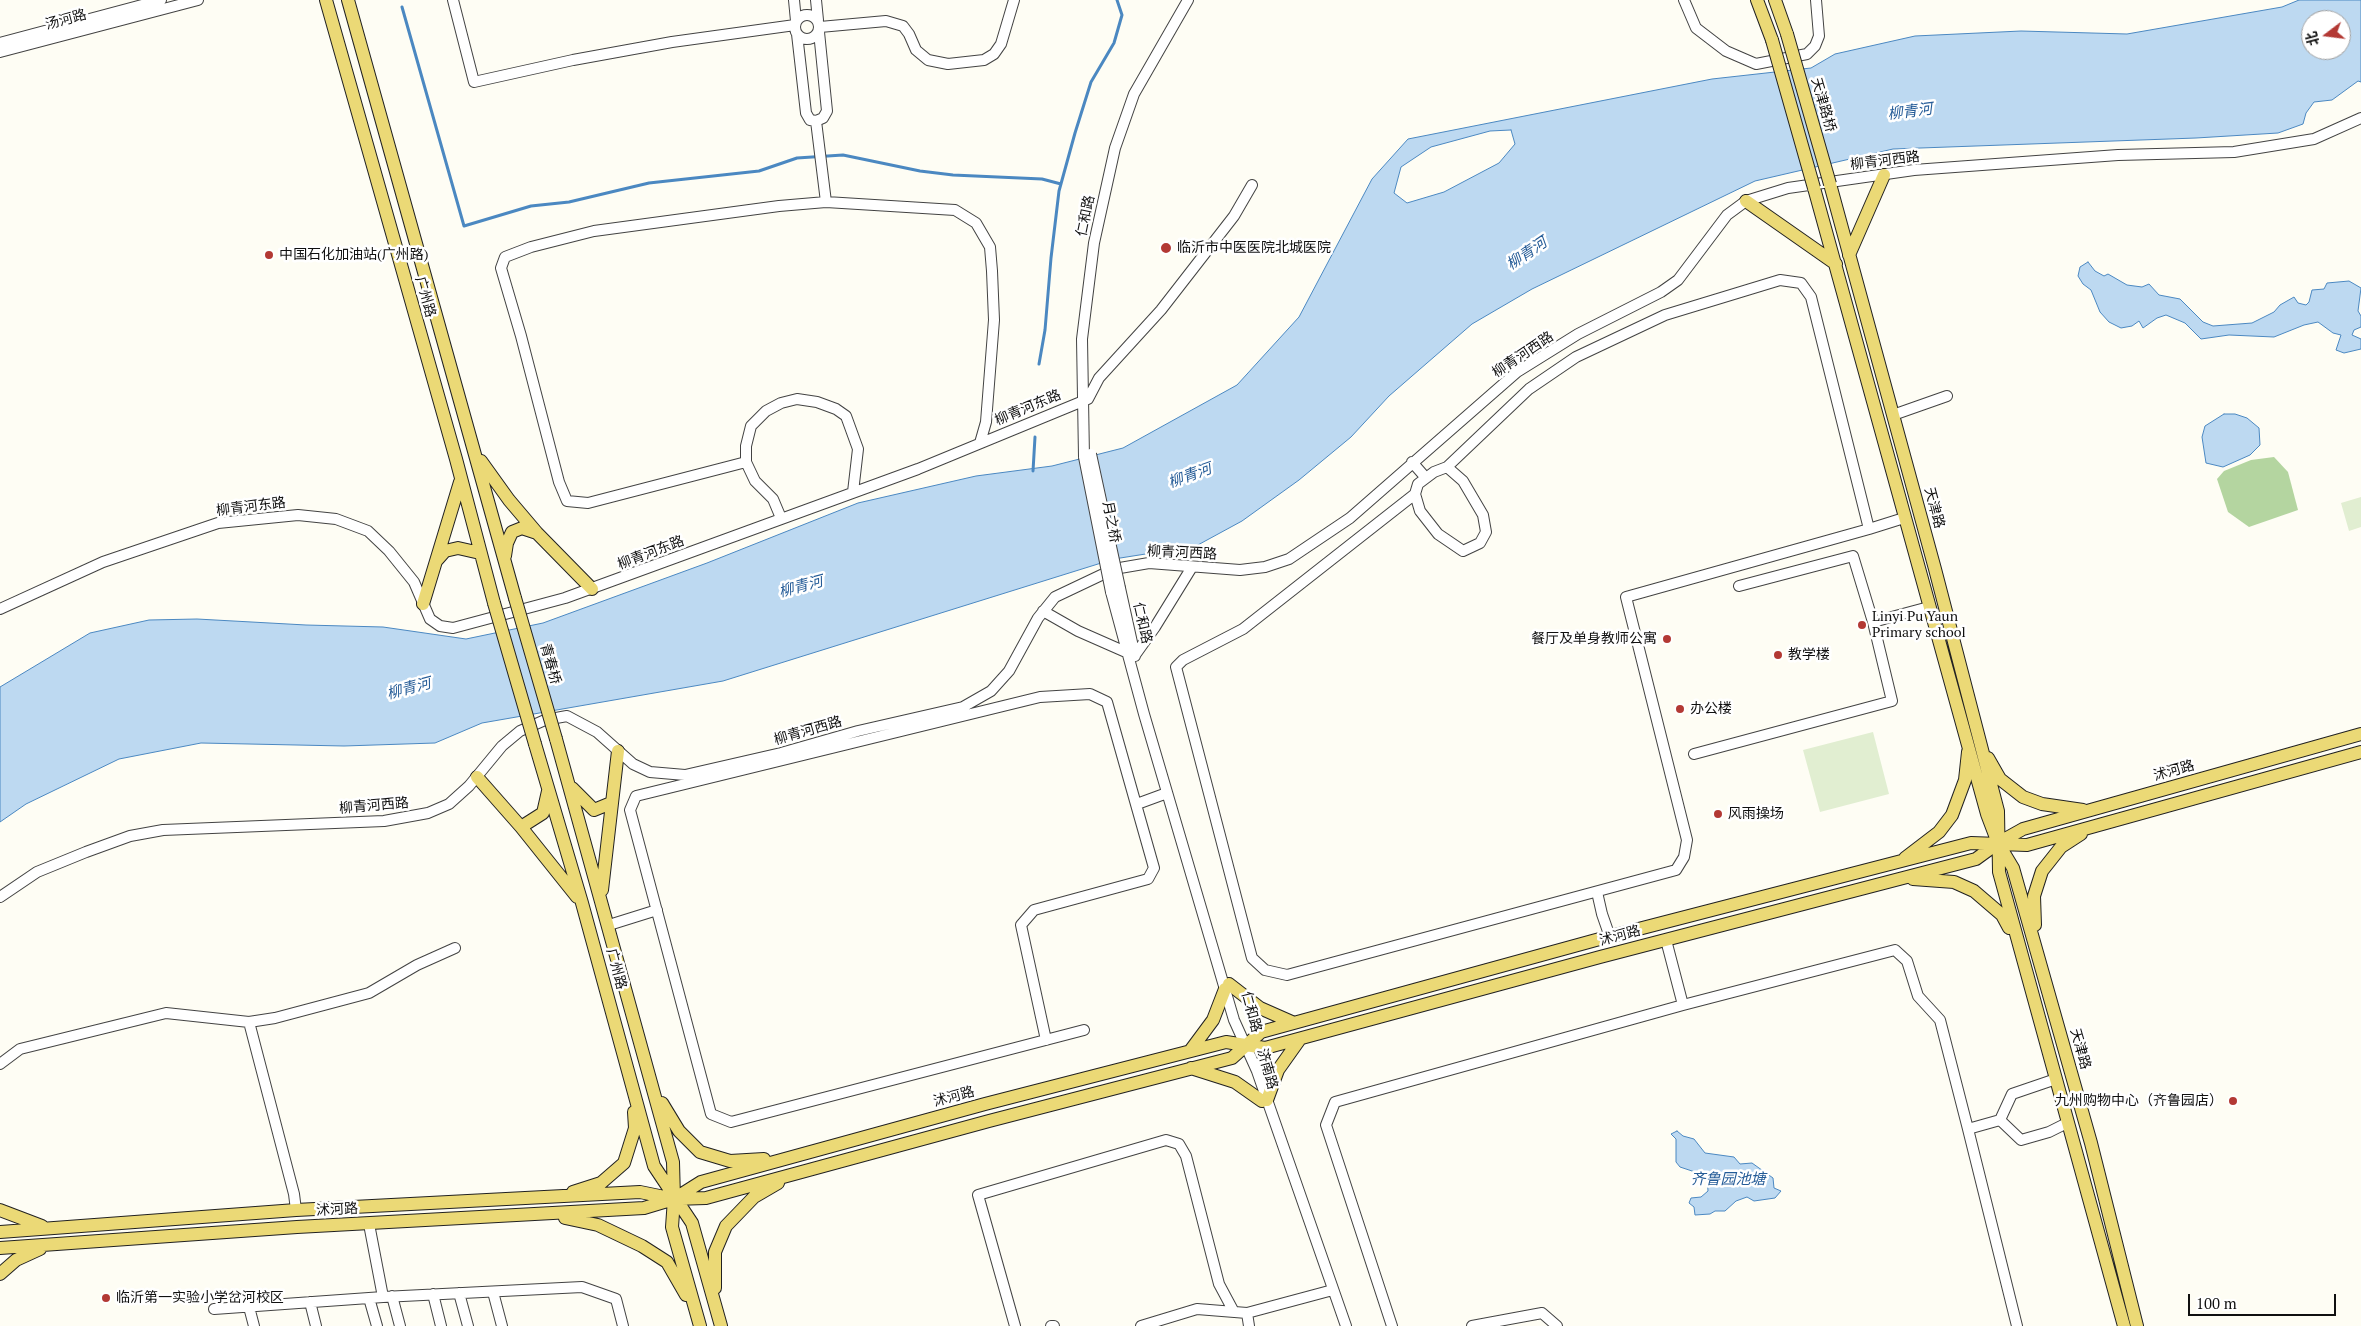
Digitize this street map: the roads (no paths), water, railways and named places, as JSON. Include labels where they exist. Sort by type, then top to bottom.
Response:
[{"type":"main road","points":[[316,0],[332,20]]},
{"type":"main road","name":"广州路","points":[[326,0],[494,603],[582,903],[654,1166],[674,1199],[692,1223],[721,1326]]},
{"type":"main road","name":"广州路","points":[[348,0],[476,454],[514,598]]},
{"type":"main road","points":[[353,18],[355,0]]},
{"type":"main road","name":"天津路","points":[[1757,0],[1772,40],[1836,264],[1904,518],[1930,607],[1998,812],[1999,872],[2124,1326]]},
{"type":"main road","name":"天津路桥","points":[[1775,0],[1788,34],[1830,184]]},
{"type":"main road","points":[[1849,255],[1884,175]]},
{"type":"main road","name":"天津路","points":[[1830,184],[1893,415],[1974,744]]},
{"type":"main road","points":[[1746,201],[1836,264]]},
{"type":"main road","points":[[476,454],[509,500],[537,533],[592,589]]},
{"type":"main road","points":[[423,604],[461,480]]},
{"type":"main road","points":[[504,560],[507,543],[512,532],[522,528],[537,533]]},
{"type":"main road","points":[[438,560],[445,550],[458,548],[480,553]]},
{"type":"main road","name":"青春桥","points":[[514,598],[556,739]]},
{"type":"main road","name":"沭河路","points":[[0,1248],[644,1208],[674,1199],[701,1182],[1190,1051],[1226,1042],[1265,1048],[1976,859],[1998,843],[2023,829],[2361,734]]},
{"type":"main road","name":"广州路","points":[[556,739],[602,898],[673,1162],[674,1199],[672,1227],[700,1326]]},
{"type":"main road","points":[[1974,744],[2000,778],[2023,797],[2042,804],[2088,811]]},
{"type":"main road","points":[[1900,862],[1939,832],[1952,815],[1965,780],[1974,744]]},
{"type":"main road","points":[[602,898],[618,751]]},
{"type":"main road","name":"沭河路","points":[[0,1232],[296,1210],[640,1192],[674,1199],[706,1198],[1232,1058],[1261,1032],[1610,937],[1972,843],[2027,846],[2361,752]]},
{"type":"main road","points":[[477,777],[522,827],[582,903]]},
{"type":"main road","points":[[570,786],[594,810],[611,803]]},
{"type":"main road","points":[[522,827],[543,813],[548,789]]},
{"type":"main road","points":[[2036,947],[2034,896],[2042,871],[2061,847],[2094,827]]},
{"type":"main road","name":"天津路","points":[[1998,843],[2014,868],[2099,1172],[2137,1326]]},
{"type":"main road","points":[[1903,878],[1954,882],[1974,890],[2002,915],[2023,956]]},
{"type":"main road","points":[[1190,1051],[1214,1020],[1227,987],[1260,1008],[1294,1023]]},
{"type":"main road","points":[[1191,1068],[1234,1082],[1264,1101],[1278,1070],[1300,1039]]},
{"type":"main road","points":[[554,1197],[601,1182],[624,1163],[635,1128],[633,1088]]},
{"type":"main road","points":[[654,1089],[679,1131],[700,1152],[730,1161],[789,1158]]},
{"type":"main road","points":[[715,1303],[715,1252],[726,1226],[754,1197],[798,1173]]},
{"type":"main road","points":[[0,1210],[46,1228]]},
{"type":"main road","points":[[548,1215],[598,1225],[642,1246],[666,1262],[696,1312]]},
{"type":"main road","points":[[0,1274],[16,1260],[47,1245]]},
{"type":"street","name":"汤河路","points":[[0,43],[161,0]]},
{"type":"street","name":"汤河路","points":[[0,52],[198,0]]},
{"type":"street","points":[[453,0],[474,82],[573,60],[672,42],[796,26],[807,14],[819,27]]},
{"type":"street","points":[[794,0],[806,113],[810,120],[816,121],[823,118],[827,111],[816,0]]},
{"type":"street","points":[[819,27],[886,21],[903,26],[916,50],[928,60],[948,64],[984,60],[994,54],[1001,44],[1014,0]]},
{"type":"street","points":[[1178,0],[1180,14]]},
{"type":"street","name":"仁和路","points":[[1087,456],[1082,339],[1094,242],[1115,148],[1134,94],[1188,0]]},
{"type":"street","name":"仁和路","points":[[1086,399],[1088,340],[1099,243],[1120,150],[1139,96],[1195,0]]},
{"type":"street","points":[[1684,0],[1696,28],[1726,51],[1756,64],[1807,54],[1815,46],[1819,36],[1816,0]]},
{"type":"street","points":[[796,26],[805,39],[815,37],[819,27]]},
{"type":"street","name":"柳青河西路","points":[[0,897],[37,872],[130,836],[163,830],[408,818],[428,813],[449,804],[477,777],[502,746],[520,731],[545,720],[567,716],[597,732],[633,764],[650,772],[685,775],[781,753],[858,731],[963,707],[991,691],[1009,671],[1043,611],[1055,597],[1114,568],[1149,563],[1240,570],[1266,567],[1289,559],[1350,518],[1412,462],[1518,372],[1578,334],[1661,292],[1678,280],[1727,215],[1746,201],[1788,188],[1914,170],[2108,156],[2234,152],[2314,139],[2361,118]]},
{"type":"street","points":[[816,121],[826,202]]},
{"type":"street","points":[[1086,399],[1099,378],[1161,310],[1234,216],[1252,185]]},
{"type":"street","points":[[746,462],[646,486],[588,503],[567,501],[559,482],[521,336],[501,268],[505,257],[531,247],[594,231],[730,211],[826,202],[956,210],[976,223],[990,247],[994,320],[986,422],[980,443]]},
{"type":"street","points":[[1447,467],[1463,481],[1483,516],[1486,532],[1480,543],[1463,552],[1438,534],[1420,511],[1415,494],[1418,484],[1434,472],[1447,467],[1529,389],[1576,356],[1665,315],[1780,280],[1802,283],[1811,297],[1869,529]]},
{"type":"street","points":[[1893,415],[1947,396]]},
{"type":"street","points":[[781,518],[773,499],[755,482],[746,462],[746,446],[751,426],[766,411],[781,403],[796,399],[817,402],[836,409],[846,416],[858,449],[853,492]]},
{"type":"street","name":"柳青河东路","points":[[0,609],[103,562],[218,523],[298,515],[336,519],[368,531],[389,551],[414,582],[430,619],[440,626],[453,628],[592,589],[918,469],[1086,399]]},
{"type":"street","name":"月之桥","points":[[1087,456],[1116,590]]},
{"type":"street","points":[[1412,462],[1426,478]]},
{"type":"street","points":[[1415,494],[1243,629],[1183,660],[1176,667],[1252,958],[1265,970],[1287,976],[1676,870],[1684,857],[1687,840],[1626,597],[1904,518]]},
{"type":"street","points":[[1694,754],[1892,701],[1873,622],[1852,556],[1739,586]]},
{"type":"street","points":[[1043,611],[1078,631],[1131,654],[1155,627],[1192,567]]},
{"type":"street","name":"仁和路","points":[[1116,590],[1167,793],[1227,987]]},
{"type":"street","points":[[1873,622],[1930,607]]},
{"type":"street","name":"仁和路","points":[[1131,654],[1227,987],[1234,1020],[1246,1045]]},
{"type":"street","points":[[1046,1040],[1021,926],[1034,910],[1148,880],[1154,868],[1107,702],[1090,694],[1040,697],[636,796],[630,810],[711,1114],[731,1122],[1046,1040],[1084,1030]]},
{"type":"street","points":[[1137,804],[1167,793]]},
{"type":"street","points":[[1597,892],[1610,937]]},
{"type":"street","points":[[609,925],[657,910]]},
{"type":"street","points":[[1666,940],[1683,1005]]},
{"type":"street","points":[[0,1064],[20,1050],[166,1013],[249,1022],[275,1018],[369,993],[417,966],[455,948]]},
{"type":"street","points":[[1392,1326],[1326,1125],[1335,1102],[1683,1005],[1895,950],[1907,961],[1918,996],[1940,1020],[2017,1326]]},
{"type":"street","points":[[249,1022],[294,1194],[296,1210]]},
{"type":"street","name":"济南路","points":[[1246,1045],[1341,1326]]},
{"type":"street","points":[[1968,1129],[2000,1120],[2012,1094],[2056,1079]]},
{"type":"street","name":"济南路","points":[[1264,1101],[1346,1326]]},
{"type":"street","points":[[2000,1120],[2021,1140],[2049,1132],[2067,1123]]},
{"type":"street","points":[[1015,1326],[978,1196],[1166,1140],[1178,1144],[1186,1156],[1219,1284],[1234,1312]]},
{"type":"street","points":[[369,1224],[387,1296],[400,1326]]},
{"type":"street","points":[[214,1309],[387,1296],[582,1288],[616,1299],[623,1326]]},
{"type":"street","points":[[1141,1326],[1197,1310],[1247,1313],[1329,1290]]},
{"type":"street","points":[[493,1292],[502,1326]]},
{"type":"street","points":[[459,1293],[468,1326]]},
{"type":"street","points":[[432,1294],[442,1326]]},
{"type":"street","points":[[370,1298],[377,1326]]},
{"type":"street","points":[[310,1302],[316,1326]]},
{"type":"street","points":[[249,1307],[254,1326]]},
{"type":"street","points":[[1247,1313],[1250,1326]]},
{"type":"street","points":[[1472,1326],[1542,1313],[1557,1326]]},
{"type":"water","name":"柳青河","points":[[2299,0],[2361,0],[2361,82],[2358,81],[2332,100],[2314,102],[2306,113],[2303,124],[2278,133],[2196,138],[1893,149],[1755,181],[1532,289],[1472,324],[1389,396],[1351,437],[1299,480],[1242,521],[1196,546],[1114,559],[723,681],[482,723],[435,743],[344,746],[201,743],[119,759],[26,804],[0,822],[0,687],[90,633],[149,620],[197,619],[383,627],[466,639],[543,623],[707,563],[858,503],[976,476],[1052,466],[1123,448],[1237,385],[1299,317],[1372,179],[1408,139],[1712,79],[1811,68],[1835,54],[1915,36],[2021,31],[2127,34],[2282,7]],"holes":[[[1511,130],[1515,144],[1499,163],[1444,192],[1407,203],[1394,193],[1401,167],[1431,147],[1490,131]]]},
{"type":"water","points":[[2088,262],[2095,271],[2104,276],[2108,274],[2127,285],[2142,287],[2149,284],[2159,295],[2180,299],[2203,322],[2213,326],[2252,323],[2274,312],[2280,305],[2294,297],[2298,303],[2306,305],[2309,302],[2312,290],[2324,289],[2327,283],[2349,281],[2361,288],[2358,311],[2361,316],[2361,327],[2354,330],[2352,335],[2361,339],[2361,349],[2344,353],[2336,350],[2341,335],[2333,333],[2318,322],[2304,325],[2274,337],[2229,335],[2201,339],[2185,323],[2166,315],[2157,318],[2143,328],[2139,321],[2132,326],[2121,328],[2109,322],[2100,312],[2091,290],[2083,284],[2078,276],[2080,267]]},
{"type":"water","points":[[2224,414],[2235,414],[2247,418],[2259,428],[2260,445],[2250,455],[2223,467],[2206,463],[2202,437],[2205,426]]},
{"type":"water","name":"齐鲁园池塘","points":[[1677,1131],[1683,1136],[1694,1139],[1705,1153],[1734,1157],[1740,1164],[1752,1163],[1773,1178],[1774,1188],[1781,1191],[1775,1198],[1754,1201],[1747,1197],[1736,1201],[1725,1211],[1695,1215],[1694,1207],[1689,1203],[1691,1198],[1701,1197],[1708,1191],[1707,1176],[1680,1167],[1676,1162],[1676,1139],[1671,1134]]},
{"type":"waterway","points":[[1039,364],[1045,330],[1059,191],[1091,82],[1114,43],[1122,15],[1117,0]]},
{"type":"waterway","points":[[402,7],[464,226],[531,206],[569,202],[649,183],[759,171],[797,158],[843,155],[920,171],[953,175],[1042,179],[1061,184]]},
{"type":"waterway","points":[[1033,471],[1035,437]]},
{"type":"place","name":"临沂市中医医院北城医院","points":[[1166,248]]},
{"type":"place","name":"中国石化加油站(广州路)","points":[[269,255]]},
{"type":"place","name":"Linyi Pu Yaun Primary school","points":[[1862,625]]},
{"type":"place","name":"餐厅及单身教师公寓","points":[[1667,639]]},
{"type":"place","name":"教学楼","points":[[1778,655]]},
{"type":"place","name":"办公楼","points":[[1680,709]]},
{"type":"place","name":"风雨操场","points":[[1718,814]]},
{"type":"place","name":"九州购物中心（齐鲁园店）","points":[[2233,1101]]},
{"type":"place","name":"临沂第一实验小学岔河校区","points":[[106,1298]]}]
